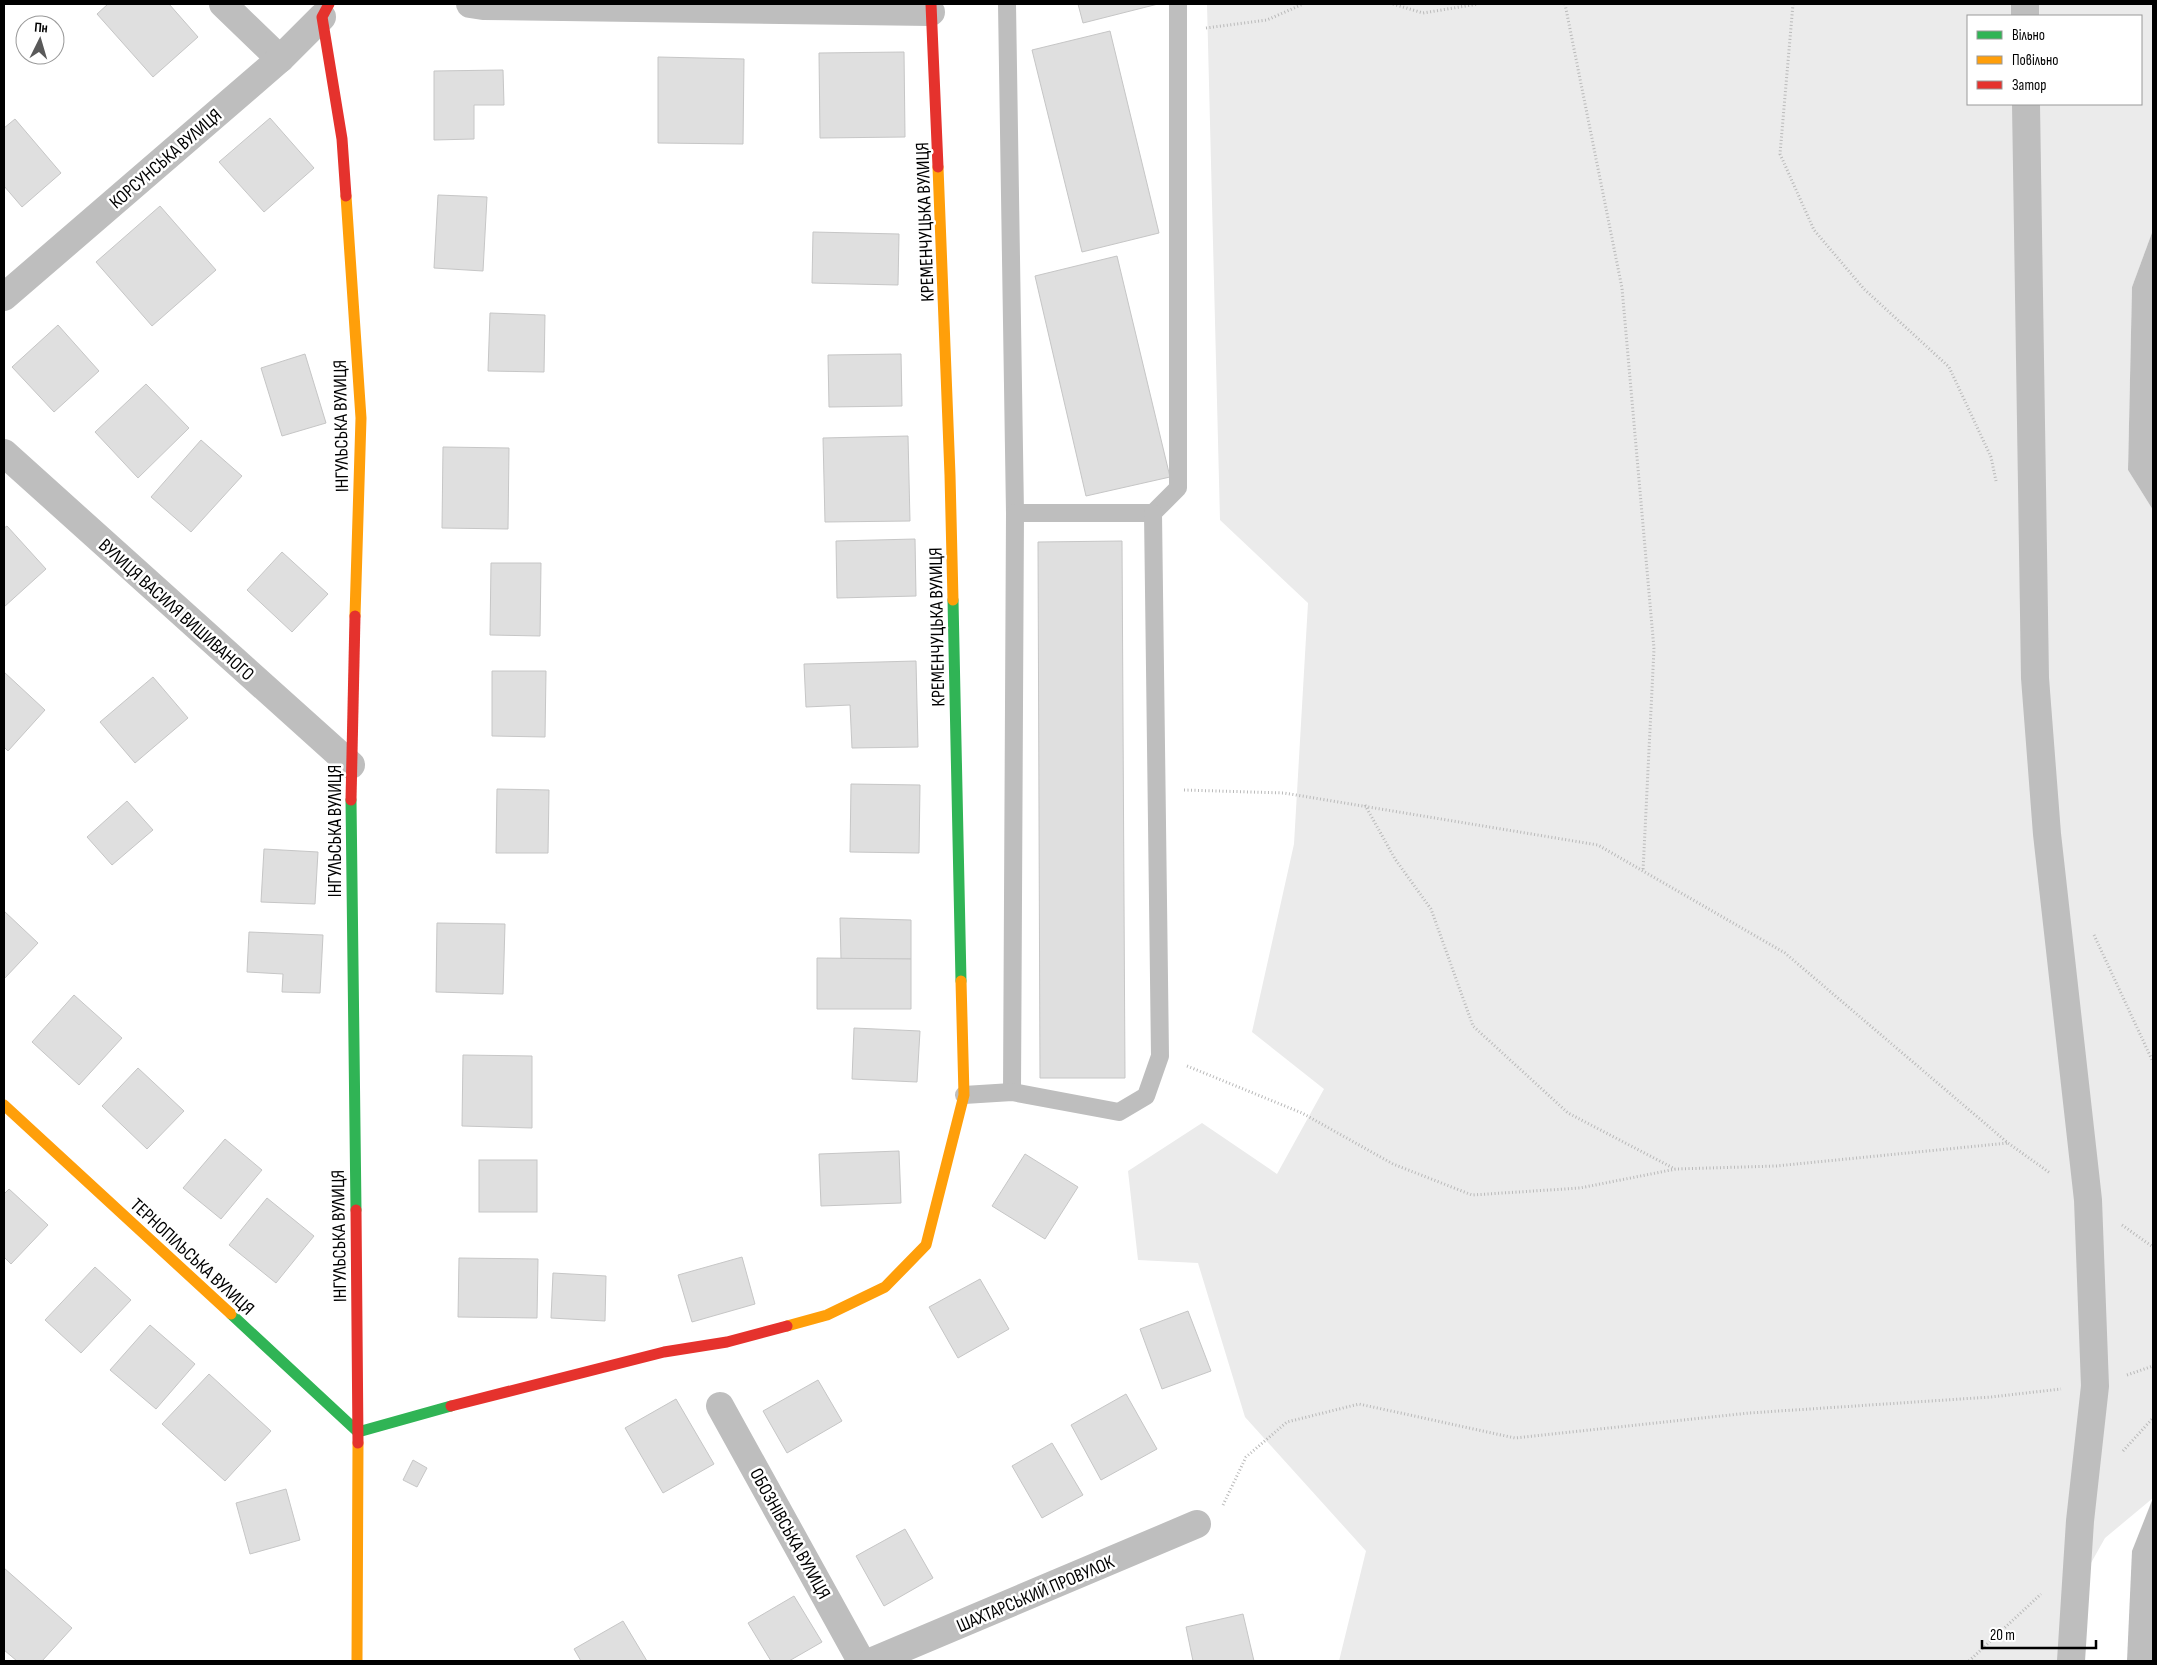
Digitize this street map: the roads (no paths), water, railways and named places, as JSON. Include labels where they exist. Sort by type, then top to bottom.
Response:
[{"type":"street","points":[[223,4],[280,59]]},
{"type":"street","points":[[470,4],[483,6],[931,8]]},
{"type":"street","name":"КРЕМЕНЧУЦЬКА ВУЛИЦЯ","points":[[358,1432],[488,1396],[664,1352],[727,1342],[827,1315],[885,1287],[926,1245],[964,1095],[950,475],[931,8]]},
{"type":"street","name":"КОРСУНСЬКА ВУЛИЦЯ","points":[[4,296],[280,59],[326,10]]},
{"type":"street","name":"ІНГУЛЬСЬКА ВУЛИЦЯ","points":[[326,10],[342,139],[361,418],[350,765],[358,1432],[357,1661]]},
{"type":"street","points":[[2026,105],[2035,678],[2048,834],[2088,1200],[2095,1386],[2080,1521],[2070,1661]]},
{"type":"street","name":"ВУЛИЦЯ ВАСИЛЯ ВИШИВАНОГО","points":[[4,453],[350,765]]},
{"type":"street","name":"ТЕРНОПІЛЬСЬКА ВУЛИЦЯ","points":[[4,1105],[358,1432]]},
{"type":"street","name":"ОБОЗНІВСЬКА ВУЛИЦЯ","points":[[720,1406],[862,1661]]},
{"type":"street","name":"ШАХТАРСЬКИЙ ПРОВУЛОК","points":[[873,1661],[1197,1524]]},
{"type":"lane","points":[[1007,4],[1015,513],[1012,1092]]},
{"type":"lane","points":[[1015,513],[1153,513],[1178,488],[1178,4]]},
{"type":"lane","points":[[964,1095],[1012,1092],[1119,1112],[1146,1096],[1160,1056],[1153,513]]}]
